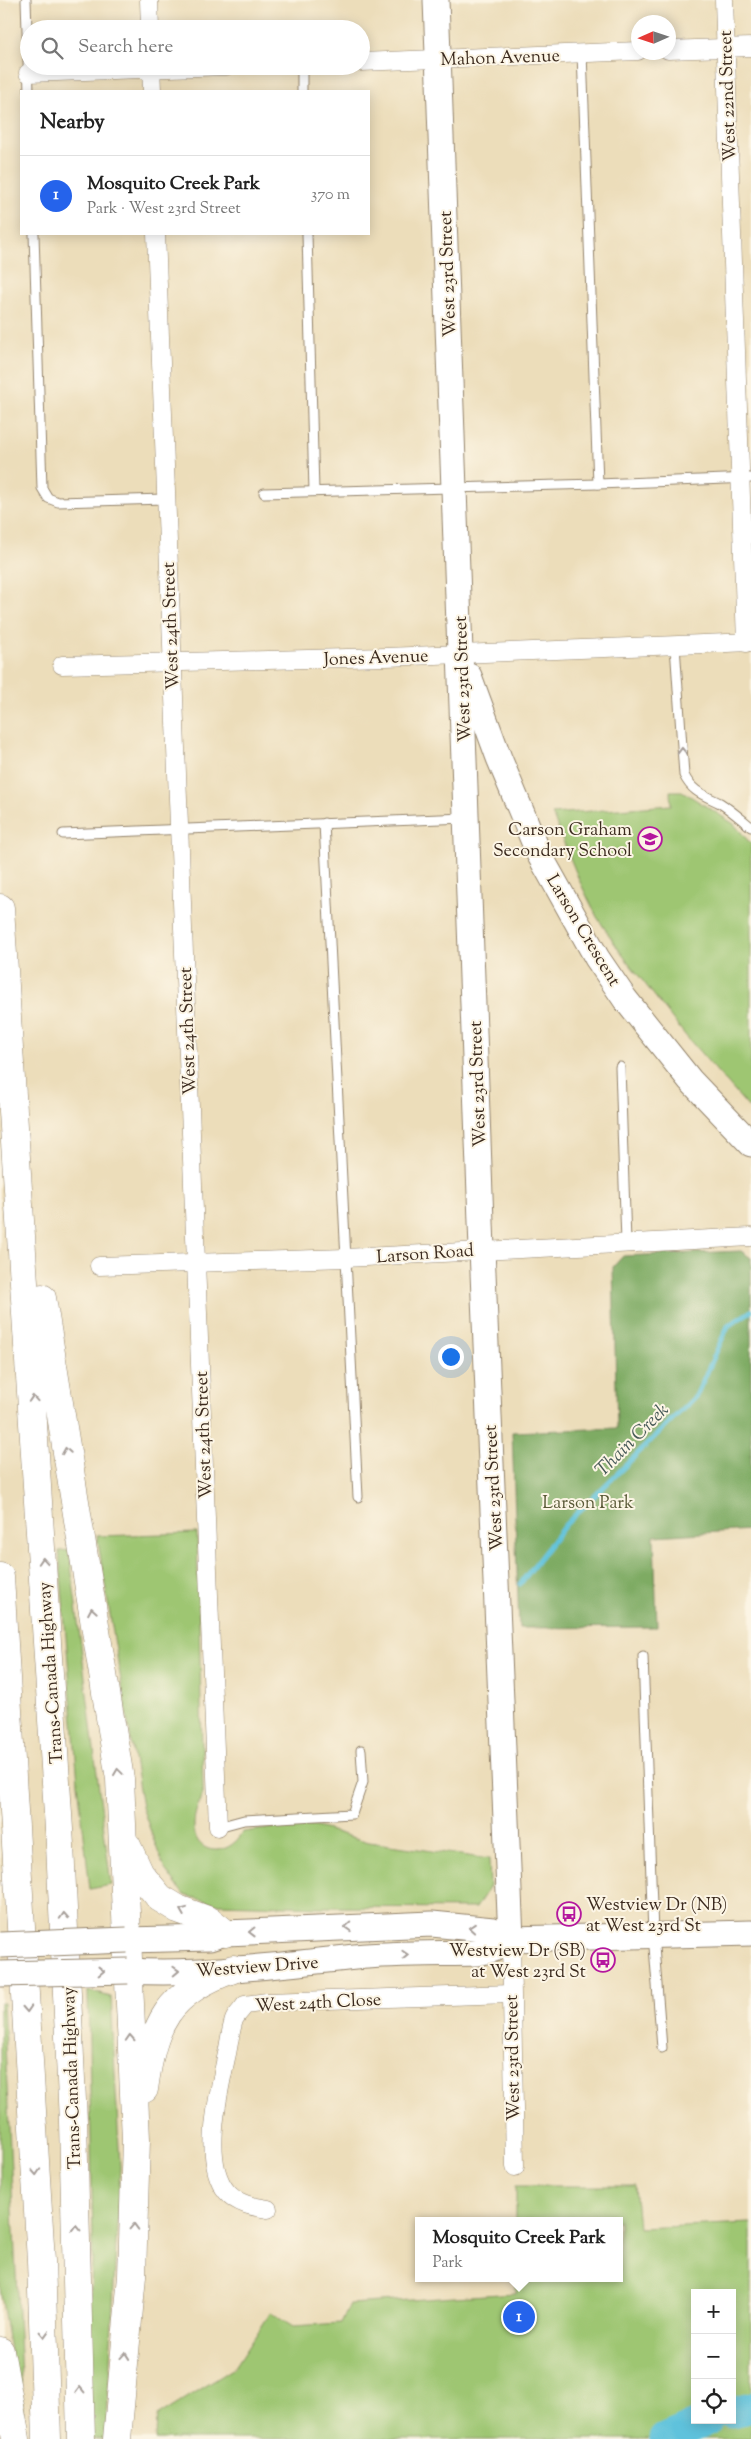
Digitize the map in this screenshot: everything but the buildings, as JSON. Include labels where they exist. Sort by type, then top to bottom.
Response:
[{"type":"highway","name":"Trans-Canada Highway","points":[[0,908],[15,1118],[62,1874],[74,2122],[81,2439]]},
{"type":"highway","points":[[15,1118],[76,1515],[120,1779],[136,2139],[132,2276],[117,2439]]},
{"type":"highway","points":[[0,1577],[41,2261],[47,2439]]},
{"type":"highway","points":[[122,1820],[133,1860],[140,1874],[160,1898],[178,1909],[210,1921],[225,1933]]},
{"type":"highway","points":[[136,2139],[153,2037],[163,2018],[189,1990],[211,1976],[232,1969]]},
{"type":"highway","points":[[0,2351],[16,2439]]},
{"type":"street","points":[[149,0],[150,20]]},
{"type":"street","name":"West 23rd Street","points":[[436,0],[456,488],[482,1249],[511,1939],[514,2167]]},
{"type":"street","name":"West 22nd Street","points":[[724,0],[724,48],[746,478],[748,643]]},
{"type":"street","points":[[676,50],[751,47]]},
{"type":"street","name":"Mahon Avenue","points":[[370,62],[631,51]]},
{"type":"street","points":[[151,75],[152,90]]},
{"type":"street","name":"West 24th Street","points":[[156,235],[218,1827]]},
{"type":"street","name":"Jones Avenue","points":[[62,665],[461,654],[748,643]]},
{"type":"street","name":"Larson Crescent","points":[[461,654],[499,758],[538,854],[597,958],[625,999],[690,1080],[751,1144]]},
{"type":"street","name":"Larson Road","points":[[99,1266],[345,1258],[482,1249],[751,1237]]},
{"type":"street","name":"Westview Drive","points":[[0,1945],[210,1938],[225,1933],[432,1924],[493,1930],[511,1939]]},
{"type":"street","name":"Westview Drive","points":[[0,1974],[232,1969],[310,1964],[356,1957],[477,1953],[494,1949],[511,1939],[751,1933]]},
{"type":"street","name":"West 24th Close","points":[[268,2209],[252,2206],[237,2200],[227,2192],[217,2169],[213,2143],[215,2110],[234,2019],[245,2005],[267,2002],[511,1994]]},
{"type":"lane","points":[[26,0],[27,20]]},
{"type":"lane","points":[[582,53],[598,484]]},
{"type":"lane","points":[[28,75],[29,90]]},
{"type":"lane","points":[[302,75],[302,90]]},
{"type":"lane","points":[[34,235],[42,488],[48,498],[58,502],[165,499]]},
{"type":"lane","points":[[307,235],[314,491]]},
{"type":"lane","points":[[264,494],[746,478]]},
{"type":"lane","points":[[675,646],[677,697],[684,775],[690,787],[699,794],[721,804],[751,827]]},
{"type":"lane","points":[[63,834],[467,818]]},
{"type":"lane","points":[[324,823],[358,1497]]},
{"type":"lane","points":[[620,1067],[626,1242]]},
{"type":"lane","points":[[643,1656],[653,1934],[662,2048]]},
{"type":"lane","points":[[218,1827],[244,1820],[352,1814],[363,1782],[361,1750]]},
{"type":"green space","points":[[670,791],[682,791],[734,824],[751,844],[751,1110],[685,1035],[621,953],[597,917],[580,882],[552,814],[671,805]]},
{"type":"green space","name":"Larson Park","points":[[741,1251],[751,1258],[751,1530],[654,1536],[657,1627],[519,1628],[512,1432],[617,1428],[613,1267],[623,1256]]},
{"type":"green space","points":[[197,1533],[203,1790],[194,1824],[195,1834],[199,1842],[204,1847],[220,1850],[236,1841],[243,1832],[295,1825],[317,1827],[369,1842],[489,1859],[490,1886],[476,1908],[219,1904],[184,1895],[164,1868],[142,1807],[97,1536]]},
{"type":"green space","points":[[69,1550],[111,1885],[90,1889],[78,1783],[59,1551]]},
{"type":"green space","points":[[88,1991],[111,1997],[120,2167],[106,2439],[91,2439],[87,2382],[93,2240]]},
{"type":"green space","points":[[0,2003],[3,2003],[24,2439],[0,2288]]},
{"type":"green space","points":[[516,2186],[635,2186],[639,2228],[751,2223],[751,2439],[156,2439],[157,2416],[235,2367],[271,2312],[293,2326],[341,2323],[350,2304],[515,2293],[515,2282],[623,2282],[623,2217],[516,2217]]},
{"type":"waterway","name":"Thain Creek","points":[[520,1584],[565,1525],[696,1396],[728,1326],[751,1311]]},
{"type":"waterway","points":[[736,2411],[751,2407]]},
{"type":"waterway","points":[[664,2439],[699,2424]]},
{"type":"place","name":"Carson Graham Secondary School","points":[[650,839]]},
{"type":"place","name":"Westview Dr (NB) at West 23rd St","points":[[569,1914]]},
{"type":"place","name":"Westview Dr (SB) at West 23rd St","points":[[603,1960]]},
{"type":"place","name":"Mosquito Creek Park","points":[[519,2317]]}]
